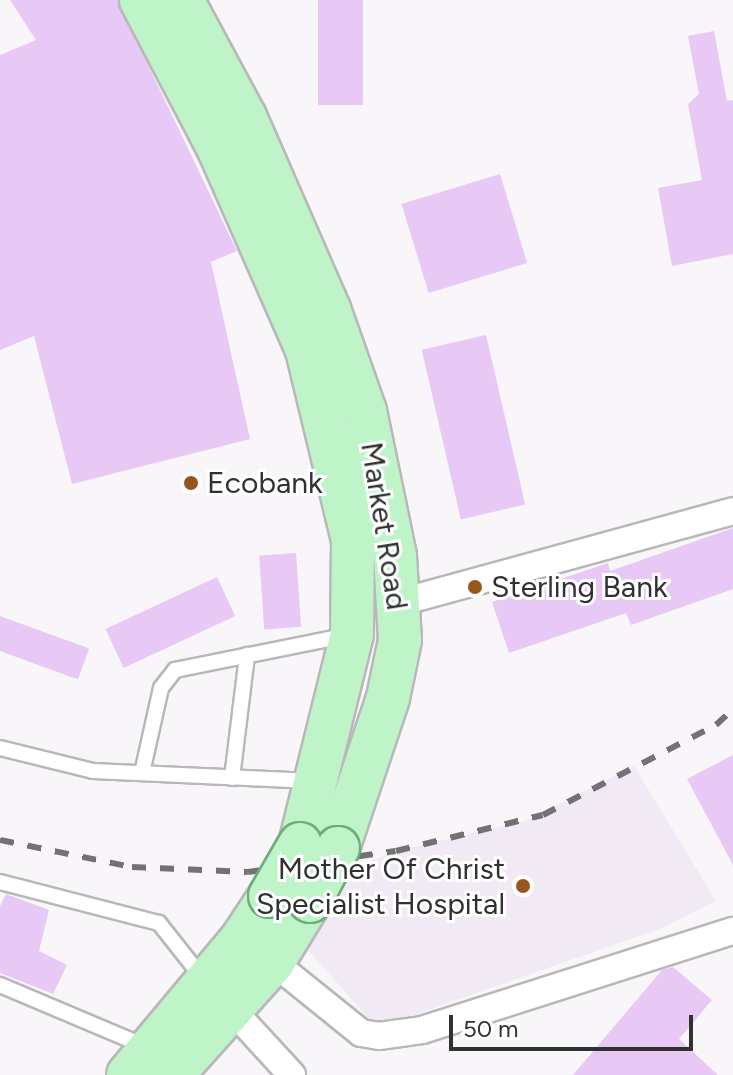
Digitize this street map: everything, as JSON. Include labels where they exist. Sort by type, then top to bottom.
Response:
[{"type":"main road","name":"Market Road","points":[[141,0],[218,147],[307,350],[353,540],[352,634],[317,781],[319,846],[310,901],[273,962],[219,996],[151,1066]]},
{"type":"main road","name":"Market Road","points":[[182,0],[245,117],[329,309],[365,411],[401,602],[388,698],[319,846],[270,896],[219,996]]},
{"type":"street","points":[[401,602],[733,511]]},
{"type":"street","points":[[273,962],[361,1033],[379,1036],[422,1030],[731,935]]},
{"type":"street","points":[[219,996],[292,1075]]},
{"type":"lane","points":[[142,773],[167,678],[175,670],[352,634]]},
{"type":"lane","points":[[232,778],[247,655]]},
{"type":"lane","points":[[0,748],[80,769],[317,781]]},
{"type":"lane","points":[[0,882],[159,923],[219,996]]},
{"type":"lane","points":[[0,985],[151,1066]]},
{"type":"shaded area","name":"Mother Of Christ Specialist Hospital","points":[[634,766],[716,901],[662,928],[377,1028],[301,942],[352,870],[391,852],[525,821]]},
{"type":"building","points":[[10,0],[117,0],[237,251],[211,262],[250,439],[72,484],[34,336],[0,350],[0,55],[36,40]]},
{"type":"building","points":[[318,0],[363,0],[363,105],[318,105]]},
{"type":"building","points":[[714,31],[727,101],[733,100],[733,254],[672,266],[658,188],[702,180],[688,104],[699,94],[688,36]]},
{"type":"building","points":[[500,174],[527,263],[429,293],[402,204]]},
{"type":"building","points":[[486,335],[525,505],[461,519],[422,350]]},
{"type":"building","points":[[733,528],[733,589],[631,625],[626,613],[509,653],[492,602],[608,563],[610,571]]},
{"type":"building","points":[[296,553],[301,627],[264,629],[259,556]]},
{"type":"building","points":[[217,577],[235,616],[124,668],[106,629]]},
{"type":"building","points":[[0,616],[89,648],[78,680],[0,651]]},
{"type":"building","points":[[733,755],[733,865],[687,779]]},
{"type":"building","points":[[6,894],[49,910],[39,951],[67,965],[53,994],[0,973],[0,906]]},
{"type":"building","points":[[673,967],[712,1000],[679,1039],[718,1075],[573,1075],[662,970]]},
{"type":"railway","points":[[0,840],[132,867],[248,872],[396,851],[543,815],[716,725],[733,709]]},
{"type":"place","name":"Ecobank","points":[[191,483]]},
{"type":"place","name":"Sterling Bank","points":[[475,587]]},
{"type":"place","name":"Mother Of Christ Specialist Hospital","points":[[523,886]]}]
